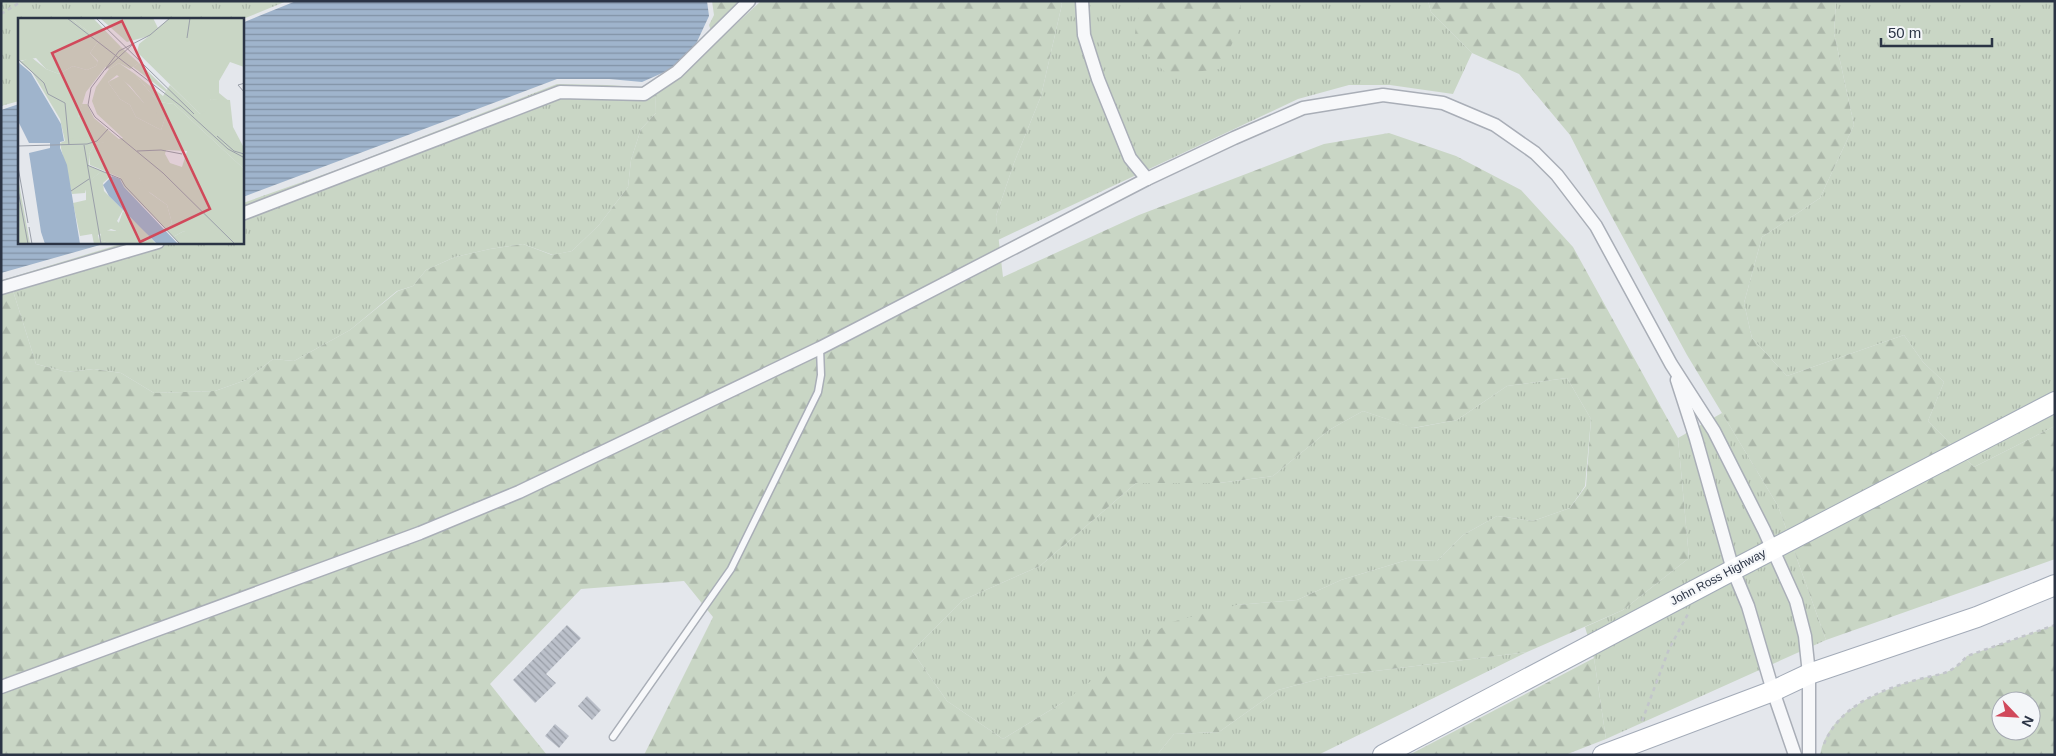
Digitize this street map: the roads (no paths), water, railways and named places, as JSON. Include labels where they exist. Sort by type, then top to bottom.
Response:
[{"type":"main road","name":"John Ross Highway","points":[[1383,755],[2055,402]]},
{"type":"main road","points":[[1603,755],[1773,690],[1808,674],[1976,617],[2055,585]]},
{"type":"street","points":[[244,213],[560,92],[644,94],[677,72],[749,1]]},
{"type":"street","points":[[1082,1],[1084,35],[1098,79],[1130,158],[1147,180]]},
{"type":"street","points":[[1,687],[420,533],[519,492],[820,348],[1147,180],[1234,138],[1303,108],[1383,95],[1443,103],[1495,125],[1534,153],[1557,175],[1596,226],[1671,364],[1714,431],[1764,530],[1771,550],[1796,601],[1805,636],[1808,674],[1809,755]]},
{"type":"street","points":[[1,288],[151,244]]},
{"type":"street","points":[[1671,364],[1696,439],[1733,570],[1748,606],[1795,755]]},
{"type":"lane","points":[[612,737],[731,569],[818,392],[821,375],[820,348]]},
{"type":"water","points":[[296,1],[707,1],[709,16],[695,46],[676,67],[642,82],[609,79],[557,79],[244,197],[244,22]]},
{"type":"water","points":[[18,104],[18,244],[103,244],[1,273],[1,110]]}]
